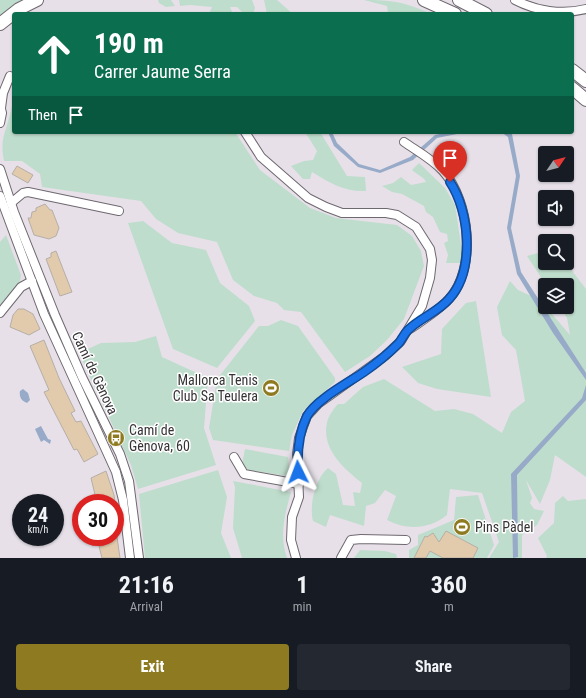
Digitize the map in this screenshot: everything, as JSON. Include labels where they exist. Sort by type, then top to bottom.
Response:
[{"type":"highway","points":[[16,12],[37,0]]},
{"type":"highway","points":[[424,0],[451,12]]},
{"type":"highway","points":[[459,0],[482,12]]},
{"type":"highway","points":[[0,24],[12,14]]},
{"type":"highway","points":[[574,72],[586,81]]},
{"type":"highway","points":[[574,90],[586,100]]},
{"type":"street","points":[[515,0],[529,6],[552,11],[586,9]]},
{"type":"street","points":[[0,82],[12,74]]},
{"type":"street","points":[[0,123],[2,93],[12,74]]},
{"type":"street","points":[[246,134],[250,143],[265,161],[318,204],[342,213],[386,213],[397,215],[416,227],[428,244],[432,260],[430,278],[422,305],[408,330],[386,356],[318,404],[308,416],[299,438],[297,454],[299,497],[292,517],[291,540],[296,558]]},
{"type":"street","points":[[404,142],[424,155],[443,172],[457,193],[465,226],[467,250],[458,286],[449,299],[437,310],[408,330]]},
{"type":"street","name":"Camí de Gènova","points":[[0,169],[11,203],[55,315],[82,377],[120,454],[129,481],[139,558]]},
{"type":"street","points":[[11,203],[23,193],[28,192],[119,211]]},
{"type":"street","name":"Camí de Gènova","points":[[0,196],[44,314],[116,472],[123,500],[130,558]]},
{"type":"street","points":[[0,313],[21,288],[32,281]]},
{"type":"street","points":[[422,305],[437,310]]},
{"type":"street","points":[[234,458],[244,474],[299,484]]},
{"type":"street","points":[[341,558],[351,540],[406,540]]},
{"type":"green space","points":[[0,0],[28,0],[0,19]]},
{"type":"green space","points":[[158,0],[171,0],[175,6],[166,7],[159,3]]},
{"type":"green space","points":[[179,0],[252,0],[255,8],[254,12],[242,12],[237,7],[230,7],[232,12],[210,12],[212,7],[190,5],[180,6]]},
{"type":"green space","points":[[264,0],[277,0],[291,12],[267,12]]},
{"type":"green space","points":[[364,0],[398,2],[426,12],[388,12],[387,6]]},
{"type":"green space","points":[[12,106],[12,134],[236,134],[260,170],[310,208],[336,218],[397,225],[412,236],[421,251],[424,266],[404,319],[387,340],[370,356],[345,372],[301,312],[284,310],[277,303],[254,296],[233,280],[217,242],[178,233],[156,219],[141,201],[42,187],[40,174],[22,161],[4,161],[4,135]]},
{"type":"green space","points":[[306,134],[321,134],[347,176],[365,177],[366,191],[344,188],[331,183],[312,172],[310,179],[303,179],[291,166],[304,161],[313,160],[317,151]]},
{"type":"green space","points":[[419,163],[445,188],[455,205],[462,251],[460,263],[446,263],[448,255],[444,243],[448,241],[447,234],[440,232],[433,217],[426,212],[424,206],[402,194],[392,192],[382,186],[393,183],[401,177],[411,185],[426,182],[412,170]]},
{"type":"green space","points":[[143,221],[172,243],[206,250],[220,283],[249,306],[255,321],[217,368],[173,349],[128,223]]},
{"type":"green space","points":[[6,235],[21,275],[20,281],[0,305],[0,242]]},
{"type":"green space","points":[[538,253],[538,270],[571,270],[586,289],[586,477],[555,455],[550,480],[540,504],[526,480],[532,498],[530,503],[534,509],[544,511],[537,525],[522,535],[522,558],[489,558],[499,542],[482,493],[450,489],[447,515],[426,526],[402,526],[387,520],[396,496],[385,490],[375,503],[366,506],[364,526],[330,515],[326,527],[313,521],[312,508],[316,485],[323,473],[328,468],[336,474],[343,505],[355,506],[353,492],[360,493],[362,483],[347,471],[334,456],[327,439],[326,429],[328,419],[338,404],[344,404],[363,387],[384,379],[435,411],[454,409],[473,414],[502,433],[511,412],[525,401],[516,350],[502,335],[497,307],[510,281],[518,290],[538,299],[538,314],[552,314],[570,335],[567,318],[564,314],[574,314],[574,278],[541,278],[527,256]]},
{"type":"green space","points":[[476,301],[491,397],[437,389],[418,383],[402,367],[441,354],[442,329],[466,303]]},
{"type":"green space","name":"Mallorca Tenis Club Sa Teulera","points":[[281,320],[298,326],[335,378],[335,382],[303,411],[292,435],[289,451],[213,440],[209,428],[217,379],[259,326],[268,326]]},
{"type":"green space","points":[[156,336],[162,357],[208,378],[204,428],[216,465],[138,489],[131,465],[79,353],[101,343],[135,342]]},
{"type":"green space","points":[[245,449],[288,457],[290,473],[288,476],[248,470],[242,464]]},
{"type":"green space","points":[[218,470],[227,497],[221,533],[231,558],[145,558],[139,494]]},
{"type":"green space","points":[[233,481],[291,492],[285,516],[283,533],[283,541],[287,558],[242,558],[233,528],[235,487]]},
{"type":"green space","name":"Pins Pàdel","points":[[478,495],[494,545],[487,558],[409,558],[409,550],[418,545],[418,535],[454,520],[456,497]]},
{"type":"green space","points":[[563,496],[568,501],[586,499],[586,558],[546,558],[547,556],[538,538],[554,523],[555,503]]},
{"type":"green space","points":[[360,550],[385,551],[396,554],[397,558],[354,558]]},
{"type":"water","points":[[329,134],[333,134],[337,143],[359,164],[380,170],[410,157],[435,135],[457,134],[437,138],[413,160],[380,173],[358,167],[334,146]]},
{"type":"water","points":[[504,134],[512,134],[520,176],[511,228],[521,272],[538,298],[538,308],[517,274],[507,228],[516,176],[508,137]]},
{"type":"water","points":[[541,314],[548,314],[586,373],[586,380]]},
{"type":"water","points":[[586,385],[586,400],[517,475],[518,557],[513,558],[511,474],[582,398]]},
{"type":"water","points":[[23,389],[28,393],[30,400],[27,403],[22,400],[20,396],[20,391]]},
{"type":"water","points":[[41,426],[48,439],[51,440],[50,444],[44,440],[41,442],[35,429]]},
{"type":"building","points":[[17,166],[33,175],[28,183],[12,174]]},
{"type":"building","points":[[45,204],[50,210],[52,210],[59,228],[56,236],[49,239],[34,235],[28,218],[31,218],[32,212],[36,211],[36,208]]},
{"type":"building","points":[[56,251],[72,292],[60,296],[46,259],[51,257],[51,253]]},
{"type":"building","points":[[18,309],[24,309],[33,314],[40,329],[29,335],[10,327],[13,315]]},
{"type":"building","points":[[44,340],[59,378],[75,411],[71,413],[76,422],[81,421],[98,454],[84,462],[77,449],[74,450],[44,392],[49,390],[30,346]]},
{"type":"building","points":[[106,471],[114,494],[95,494],[91,478]]},
{"type":"building","points":[[446,531],[478,548],[473,558],[443,558],[430,551],[426,558],[414,558],[425,536],[427,537],[433,533],[439,542]]},
{"type":"building","points":[[99,546],[118,546],[120,558],[102,558]]},
{"type":"place","name":"Mallorca Tenis Club Sa Teulera","points":[[271,388]]},
{"type":"place","name":"Camí de Gènova, 60","points":[[116,438]]},
{"type":"place","name":"Pins Pàdel","points":[[462,527]]},
{"type":"route","points":[[298,472],[297,454],[299,438],[308,416],[318,404],[386,356],[401,341],[408,330],[449,299],[458,286],[464,268],[467,250],[465,226],[457,193],[450,182]]}]
